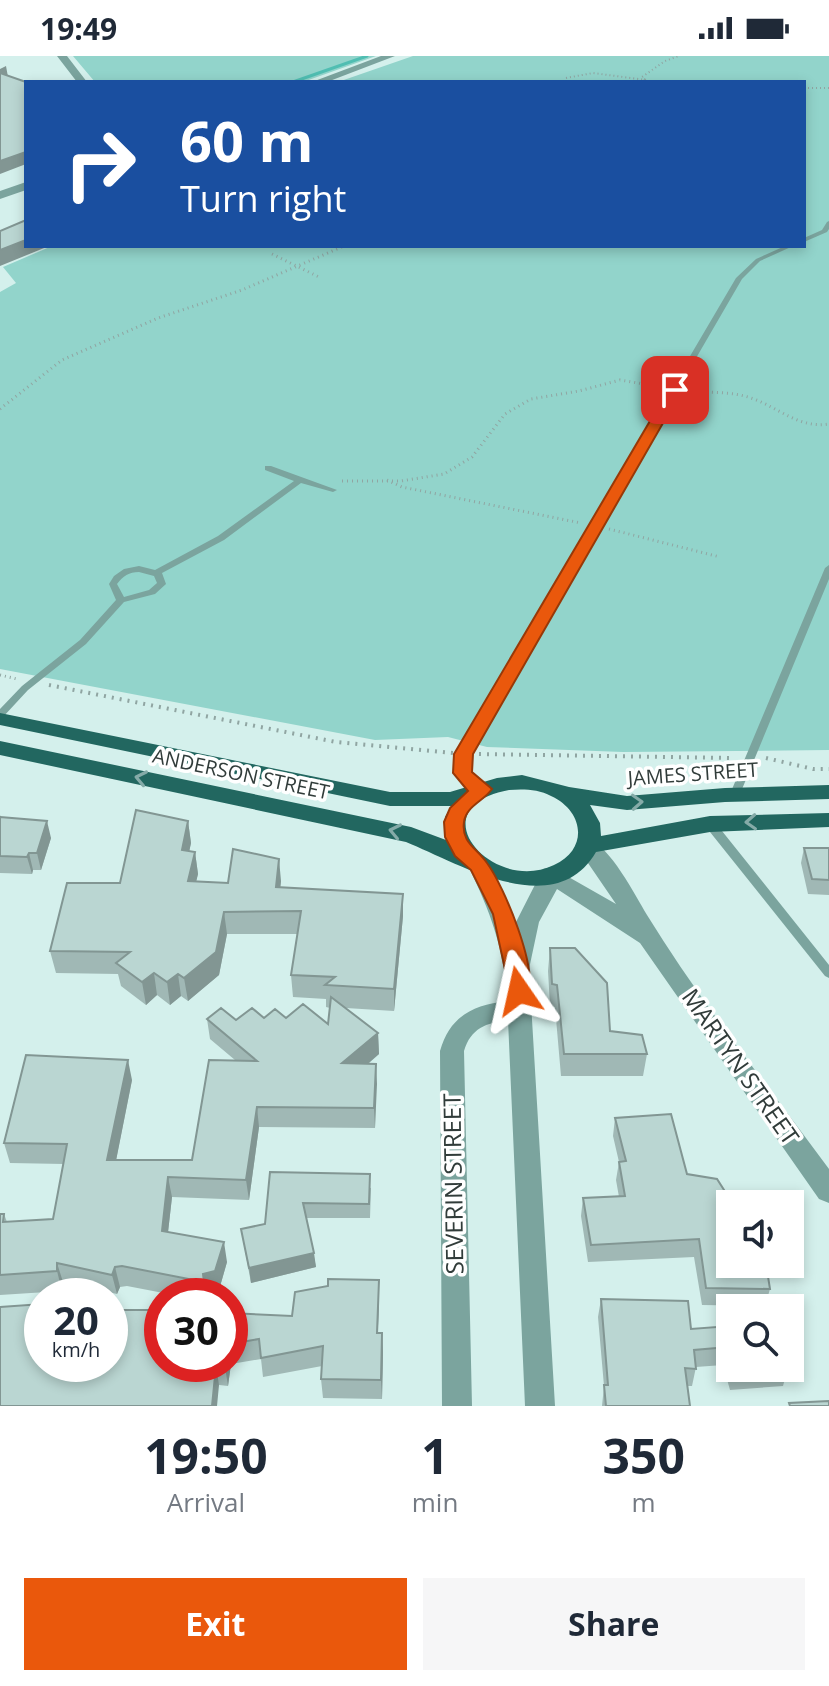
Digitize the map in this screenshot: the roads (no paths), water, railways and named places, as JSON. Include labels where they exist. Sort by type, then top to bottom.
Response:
[{"type":"main road","name":"ANDERSON STREET","points":[[0,717],[374,797],[413,800],[476,793]]},
{"type":"main road","name":"ANDERSON STREET","points":[[0,748],[411,835],[474,862]]},
{"type":"main road","points":[[515,782],[539,784],[560,792],[584,812],[591,828],[588,846],[575,864],[551,875],[514,878],[474,862],[458,844],[454,829],[459,808],[476,793],[515,782]]},
{"type":"main road","name":"JAMES STREET","points":[[560,792],[627,803],[735,794],[829,792]]},
{"type":"main road","points":[[588,846],[710,824],[829,820]]},
{"type":"street","points":[[62,56],[80,80]]},
{"type":"street","points":[[323,80],[390,56]]},
{"type":"street","points":[[0,195],[24,187]]},
{"type":"street","name":"MARTYN STREET","points":[[588,846],[610,874],[652,943],[829,1191]]},
{"type":"street","points":[[474,862],[503,914],[518,973],[540,1406]]},
{"type":"street","points":[[518,973],[528,921],[544,895],[551,875]]},
{"type":"street","name":"MARTYN STREET","points":[[551,875],[601,904],[652,943]]},
{"type":"street","name":"SEVERIN STREET","points":[[457,1406],[452,1051],[457,1032],[469,1021],[493,1011],[520,1009]]},
{"type":"lane","points":[[806,239],[825,231],[829,223]]},
{"type":"lane","points":[[476,793],[463,773],[464,754],[739,278],[758,260],[785,248]]},
{"type":"lane","points":[[268,468],[333,490]]},
{"type":"lane","points":[[155,573],[221,538],[300,480]]},
{"type":"lane","points":[[735,794],[827,580],[829,568]]},
{"type":"lane","points":[[0,717],[32,682],[83,642],[121,600],[152,592],[162,584],[155,573],[147,569],[129,569],[119,574],[113,584],[121,600]]},
{"type":"lane","points":[[710,824],[829,973]]},
{"type":"waterway","points":[[299,80],[367,56]]}]
